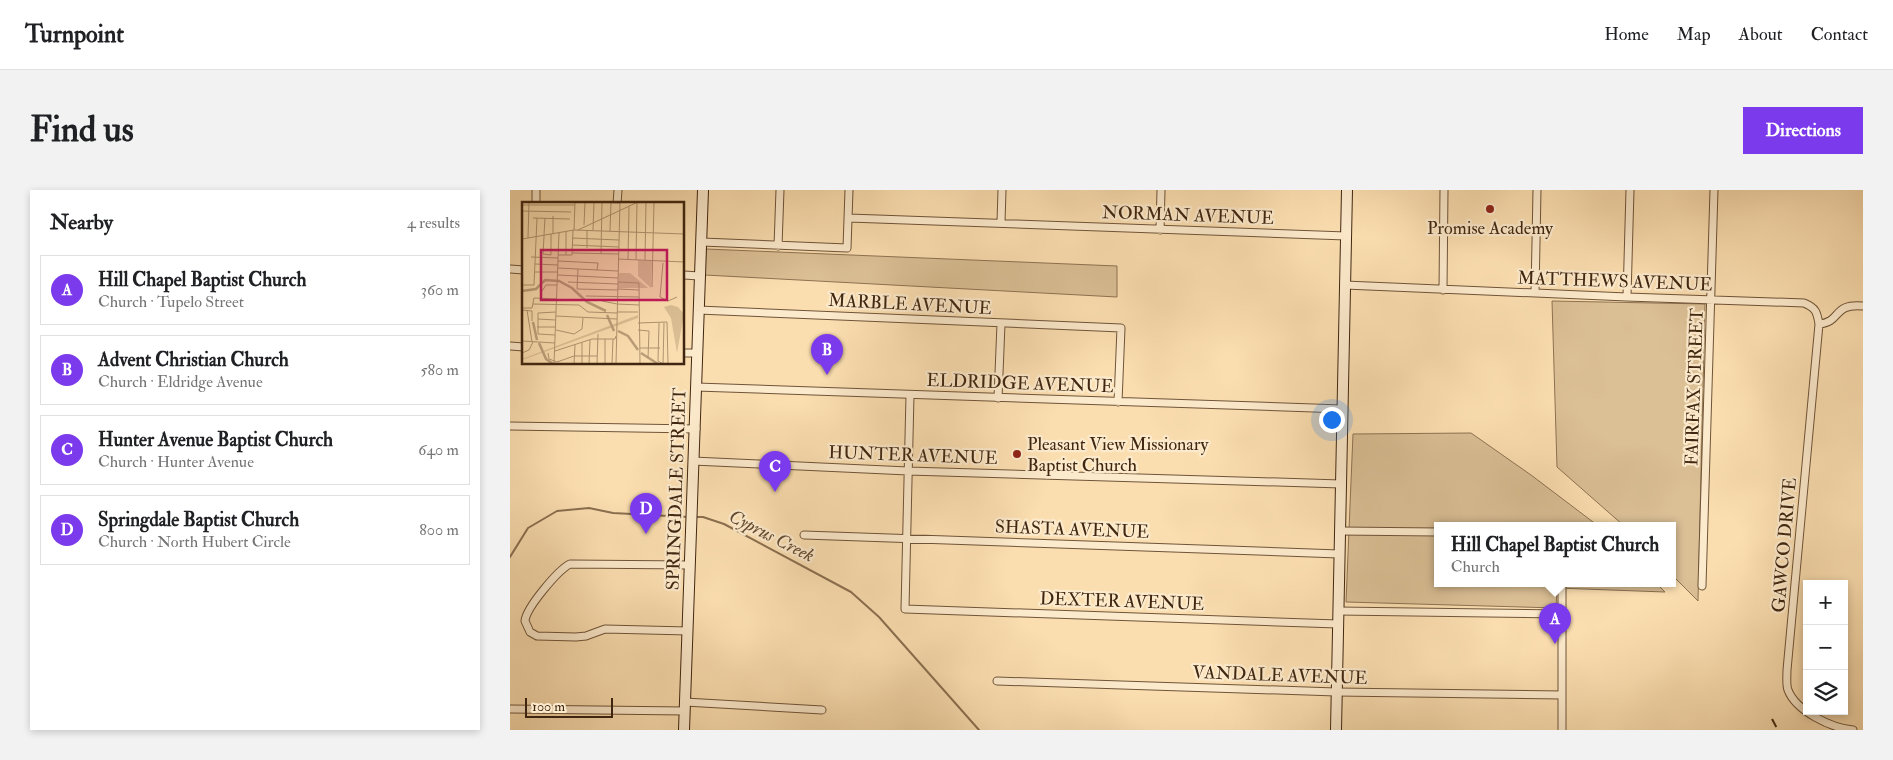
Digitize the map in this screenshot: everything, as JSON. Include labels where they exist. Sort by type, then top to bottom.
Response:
[{"type":"main road","name":"SPRINGDALE STREET","points":[[684,730],[703,190]]},
{"type":"main road","points":[[1336,730],[1347,190]]},
{"type":"street","points":[[778,246],[780,190]]},
{"type":"street","points":[[702,242],[847,248],[849,190]]},
{"type":"street","points":[[1001,222],[1002,190]]},
{"type":"street","points":[[1160,230],[1161,190]]},
{"type":"street","points":[[1443,290],[1444,190]]},
{"type":"street","points":[[1534,293],[1537,190]]},
{"type":"street","points":[[1627,297],[1630,190]]},
{"type":"street","name":"FAIRFAX STREET","points":[[1702,586],[1714,190]]},
{"type":"street","name":"NORMAN AVENUE","points":[[848,218],[1001,222],[1160,230],[1346,236]]},
{"type":"street","points":[[685,275],[699,276]]},
{"type":"street","name":"MATTHEWS AVENUE","points":[[1345,285],[1627,297],[1804,302],[1813,306],[1817,311],[1819,324]]},
{"type":"street","points":[[1819,324],[1831,321],[1845,306],[1863,306]]},
{"type":"street","name":"MARBLE AVENUE","points":[[698,310],[1121,328],[1118,402]]},
{"type":"street","points":[[998,398],[1001,324]]},
{"type":"street","name":"GAWCO DRIVE","points":[[1819,324],[1787,670],[1788,689],[1796,703],[1809,714],[1822,721],[1853,730]]},
{"type":"street","points":[[685,353],[696,353]]},
{"type":"street","name":"ELDRIDGE AVENUE","points":[[696,387],[1342,409]]},
{"type":"street","points":[[906,538],[910,395]]},
{"type":"street","points":[[510,426],[696,429]]},
{"type":"street","name":"HUNTER AVENUE","points":[[694,461],[908,471],[1341,484]]},
{"type":"street","points":[[1340,531],[1434,532]]},
{"type":"street","name":"SHASTA AVENUE","points":[[804,535],[1339,554]]},
{"type":"street","name":"DEXTER AVENUE","points":[[906,538],[905,609],[1338,624]]},
{"type":"street","points":[[688,631],[605,630],[582,637],[541,636],[533,634],[526,624],[525,617],[559,573],[570,564],[690,565]]},
{"type":"street","points":[[1562,587],[1562,730]]},
{"type":"street","points":[[1338,611],[1561,614]]},
{"type":"street","name":"VANDALE AVENUE","points":[[998,681],[1336,692],[1562,695]]},
{"type":"street","points":[[510,709],[685,707],[822,710]]},
{"type":"shaded area","points":[[706,249],[1117,266],[1117,297],[705,275]]},
{"type":"shaded area","points":[[1552,301],[1705,304],[1698,601],[1676,579],[1676,522],[1620,522],[1557,467]]},
{"type":"shaded area","points":[[1471,433],[1593,522],[1434,522],[1434,587],[1660,587],[1665,592],[1557,588],[1556,608],[1346,602],[1353,434]]},
{"type":"waterway","name":"Cyprus Creek","points":[[510,557],[528,528],[557,511],[589,508],[613,513],[688,517]]},
{"type":"waterway","name":"Cyprus Creek","points":[[696,517],[703,517],[724,524],[851,592],[879,617],[979,730]]},
{"type":"railway","points":[[1772,719],[1778,730]]},
{"type":"place","name":"Promise Academy","points":[[1490,209]]},
{"type":"place","name":"Advent Christian Church","points":[[827,375]]},
{"type":"place","name":"Pleasant View Missionary Baptist Church","points":[[1017,454]]},
{"type":"place","name":"Hunter Avenue Baptist Church","points":[[775,492]]},
{"type":"place","name":"Springdale Baptist Church","points":[[646,534]]},
{"type":"place","name":"Hill Chapel Baptist Church","points":[[1555,644]]}]
